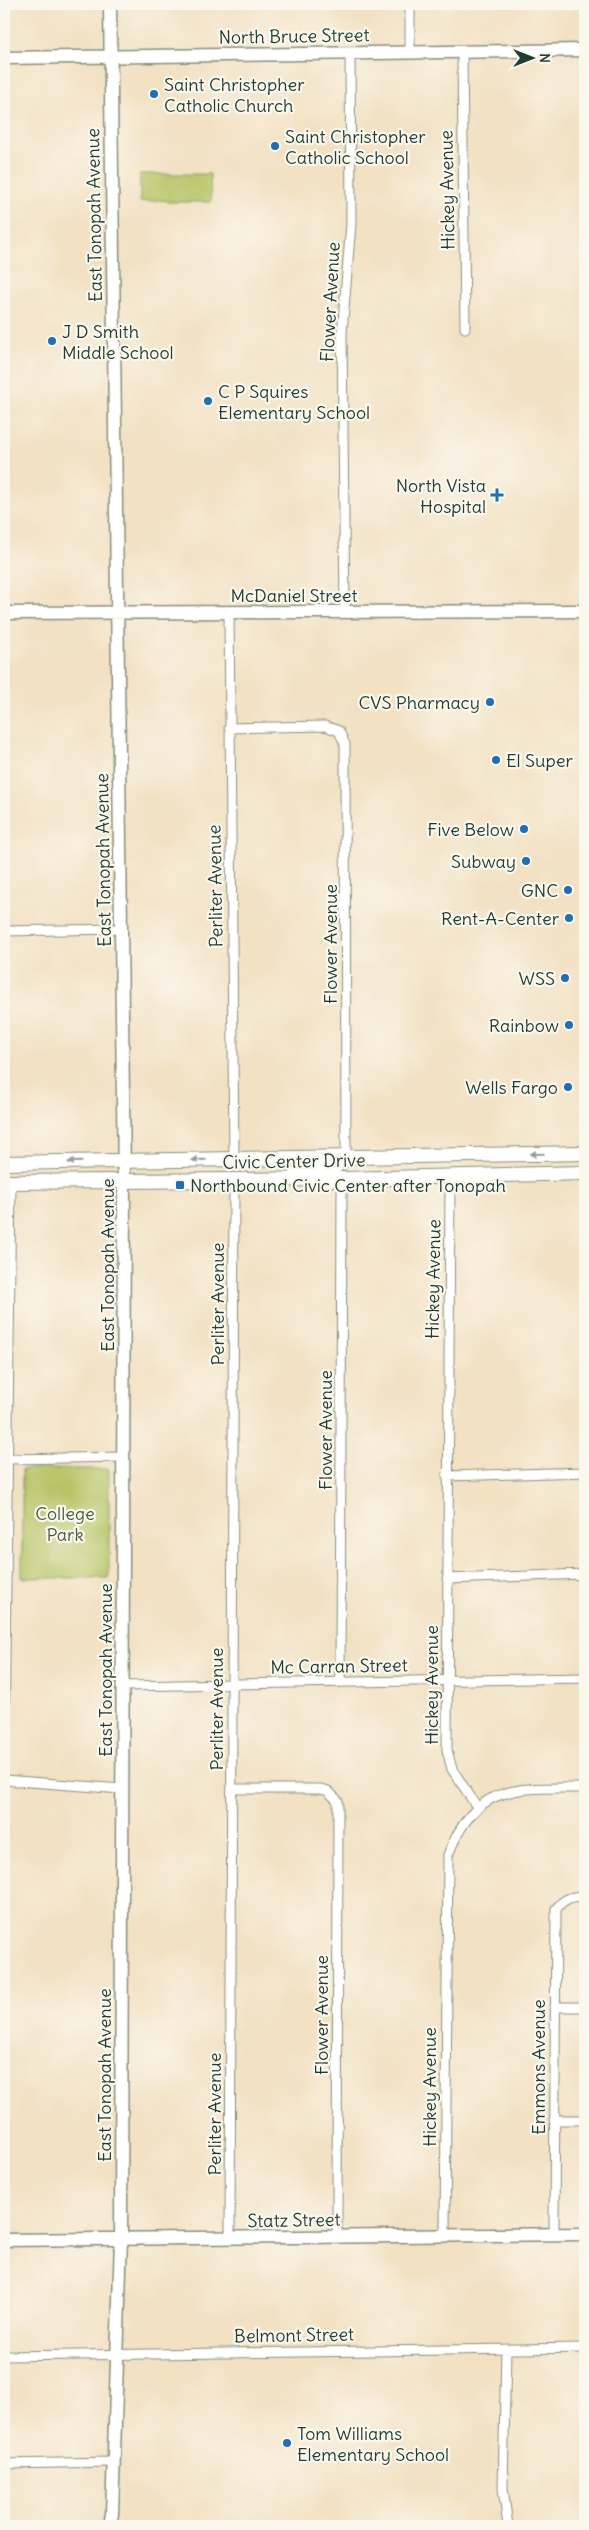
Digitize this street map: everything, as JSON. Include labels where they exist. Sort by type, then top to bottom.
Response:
[{"type":"main road","name":"Civic Center Drive","points":[[4,1163],[585,1153]]},
{"type":"main road","points":[[344,1179],[346,1174],[356,1166],[401,1157]]},
{"type":"main road","points":[[284,1180],[301,1172],[333,1168],[346,1158]]},
{"type":"main road","name":"Civic Center Drive","points":[[8,1182],[284,1180],[585,1173]]},
{"type":"street","name":"East Tonopah Avenue","points":[[110,4],[109,56],[124,1161],[121,2239],[114,2462],[110,2526]]},
{"type":"street","points":[[410,4],[410,52]]},
{"type":"street","name":"North Bruce Street","points":[[4,58],[585,50]]},
{"type":"street","name":"Hickey Avenue","points":[[462,52],[465,328]]},
{"type":"street","name":"Flower Avenue","points":[[345,612],[342,333],[351,224],[350,53]]},
{"type":"street","name":"McDaniel Street","points":[[4,613],[585,611]]},
{"type":"street","name":"Perliter Avenue","points":[[229,612],[234,1159]]},
{"type":"street","name":"Flower Avenue","points":[[229,728],[326,726],[339,730],[345,744],[346,1158]]},
{"type":"street","points":[[4,931],[121,929]]},
{"type":"street","name":"Hickey Avenue","points":[[444,2236],[448,1855],[456,1832],[477,1807],[452,1769],[447,1750],[450,1177]]},
{"type":"street","name":"Flower Avenue","points":[[340,1682],[342,1190],[344,1179]]},
{"type":"street","name":"Perliter Avenue","points":[[230,2238],[234,1180]]},
{"type":"street","points":[[4,1738],[8,1459],[8,1182]]},
{"type":"street","points":[[8,1459],[124,1457]]},
{"type":"street","points":[[447,1476],[585,1472]]},
{"type":"street","points":[[447,1578],[585,1574]]},
{"type":"street","name":"Mc Carran Street","points":[[123,1686],[585,1678]]},
{"type":"street","points":[[4,1780],[122,1789]]},
{"type":"street","points":[[477,1807],[490,1798],[513,1790],[585,1788]]},
{"type":"street","name":"Flower Avenue","points":[[232,1789],[321,1789],[333,1796],[338,1802],[336,2237]]},
{"type":"street","name":"Emmons Avenue","points":[[554,2234],[556,1909],[561,1902],[569,1898],[585,1896]]},
{"type":"street","points":[[555,2007],[585,2007]]},
{"type":"street","points":[[554,2120],[585,2120]]},
{"type":"street","name":"Statz Street","points":[[4,2240],[585,2234]]},
{"type":"street","name":"Belmont Street","points":[[4,2356],[585,2348]]},
{"type":"street","points":[[506,2349],[503,2488],[508,2526]]},
{"type":"street","points":[[4,2464],[114,2462]]},
{"type":"green space","points":[[140,174],[210,174],[211,202],[168,202],[164,200],[140,202]]},
{"type":"green space","name":"College Park","points":[[22,1469],[109,1469],[109,1578],[22,1578]]},
{"type":"place","name":"Saint Christopher Catholic Church","points":[[154,94]]},
{"type":"place","name":"Saint Christopher Catholic School","points":[[275,146]]},
{"type":"place","name":"J D Smith Middle School","points":[[52,341]]},
{"type":"place","name":"C P Squires Elementary School","points":[[208,401]]},
{"type":"place","name":"North Vista Hospital","points":[[497,495]]},
{"type":"place","name":"CVS Pharmacy","points":[[490,702]]},
{"type":"place","name":"El Super","points":[[496,760]]},
{"type":"place","name":"Five Below","points":[[524,829]]},
{"type":"place","name":"Subway","points":[[526,861]]},
{"type":"place","name":"GNC","points":[[568,890]]},
{"type":"place","name":"Rent-A-Center","points":[[569,918]]},
{"type":"place","name":"WSS","points":[[565,978]]},
{"type":"place","name":"Rainbow","points":[[569,1025]]},
{"type":"place","name":"Wells Fargo","points":[[568,1087]]},
{"type":"place","name":"Northbound Civic Center after Tonopah","points":[[180,1185]]},
{"type":"place","name":"Tom Williams Elementary School","points":[[287,2443]]}]
